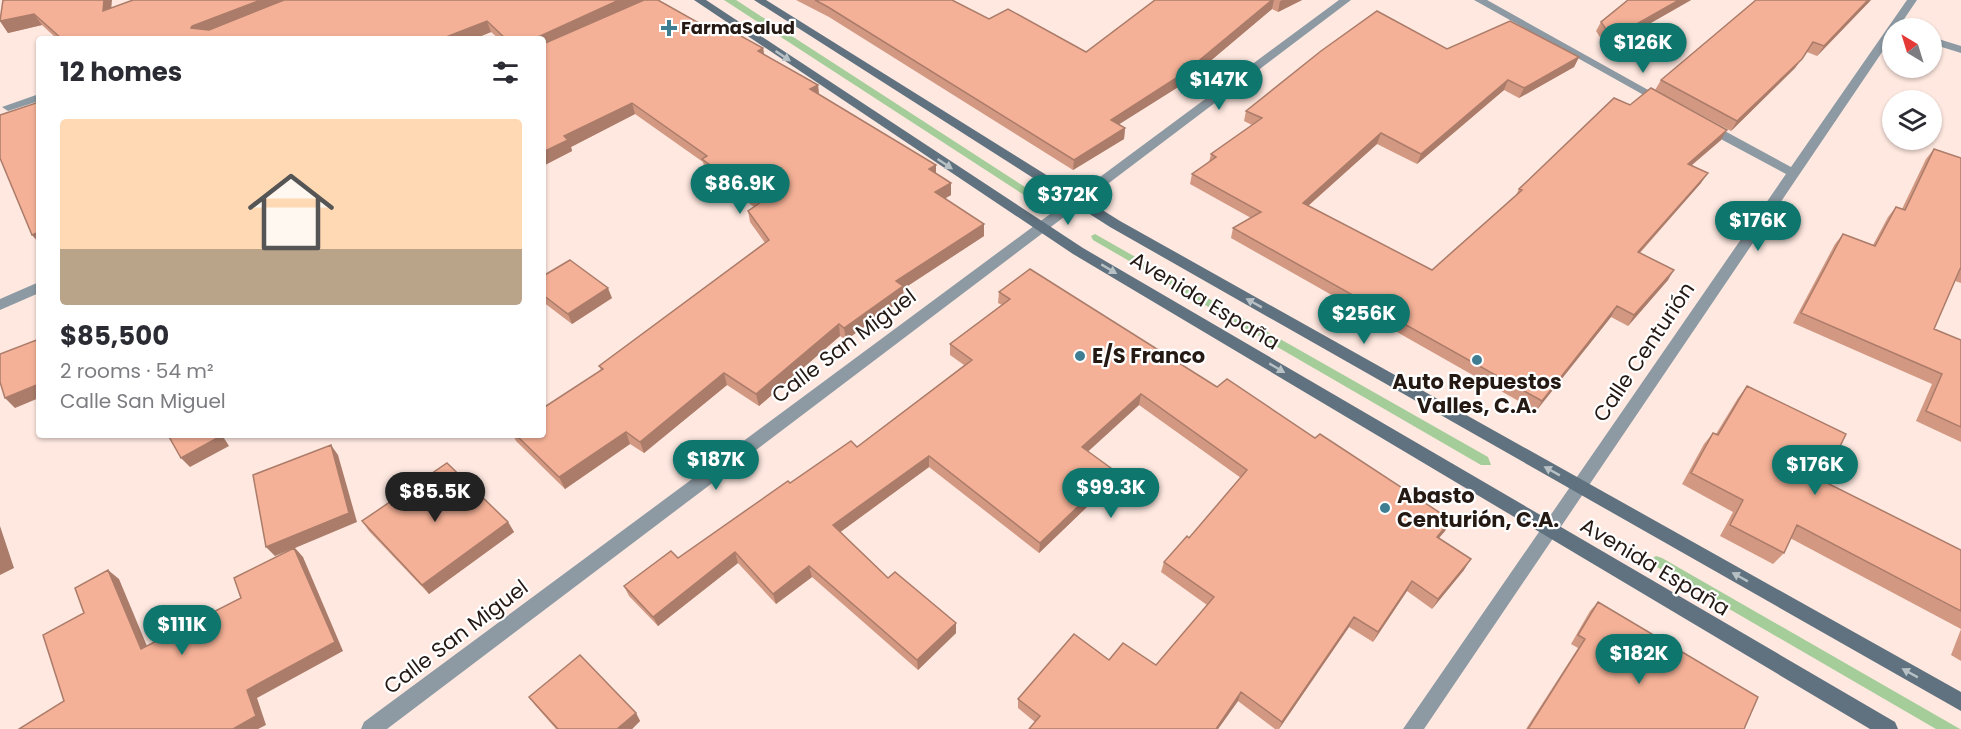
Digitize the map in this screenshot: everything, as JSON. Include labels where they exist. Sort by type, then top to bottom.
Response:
[{"type":"main road","name":"Avenida España","points":[[699,0],[1078,251],[1888,729]]},
{"type":"main road","name":"Avenida España","points":[[759,0],[1077,200],[1961,702]]},
{"type":"street","name":"Calle San Miguel","points":[[371,729],[1346,0]]},
{"type":"street","points":[[1479,0],[1678,110]]},
{"type":"street","name":"Calle Centurión","points":[[1901,18],[1912,0]]},
{"type":"street","points":[[1942,43],[1961,50]]},
{"type":"street","name":"Calle Centurión","points":[[1413,729],[1882,46]]},
{"type":"street","points":[[8,107],[36,98]]},
{"type":"street","points":[[1699,121],[1793,173]]},
{"type":"street","points":[[0,304],[36,288]]},
{"type":"green space","points":[[724,0],[736,0],[1031,191],[1032,194],[1024,195]]},
{"type":"green space","points":[[1095,234],[1488,457],[1491,465],[1481,465],[1093,240],[1091,236]]},
{"type":"green space","points":[[1656,556],[1960,729],[1936,729],[1657,567],[1652,562]]},
{"type":"building","points":[[3,0],[104,0],[103,11],[133,0],[261,0],[191,28],[209,30],[284,0],[619,0],[540,36],[503,36],[487,21],[449,36],[59,36],[34,14],[0,21]]},
{"type":"building","points":[[644,0],[658,0],[720,35],[730,30],[763,48],[758,51],[818,85],[810,89],[936,165],[929,169],[951,183],[935,192],[984,224],[896,281],[903,286],[844,328],[839,324],[756,394],[724,373],[640,442],[626,432],[559,477],[519,438],[546,438],[546,406],[603,369],[599,366],[769,240],[748,211],[761,202],[702,159],[707,156],[632,103],[564,136],[568,140],[546,151],[546,43]]},
{"type":"building","points":[[815,0],[952,0],[989,19],[1008,9],[1086,52],[1155,0],[1272,0],[1184,73],[1111,120],[1125,128],[1074,160]]},
{"type":"building","points":[[1628,0],[1679,0],[1612,38],[1601,22]]},
{"type":"building","points":[[1756,0],[1868,0],[1824,46],[1813,42],[1802,59],[1737,121],[1661,80]]},
{"type":"building","points":[[1377,11],[1447,49],[1510,21],[1579,57],[1524,88],[1508,80],[1421,154],[1381,133],[1303,203],[1432,270],[1522,190],[1519,189],[1614,98],[1630,105],[1651,88],[1727,130],[1688,164],[1708,173],[1638,252],[1674,270],[1634,315],[1617,306],[1542,401],[1233,228],[1261,212],[1192,174],[1216,157],[1211,154],[1262,118],[1246,111],[1321,51]]},
{"type":"building","points":[[36,103],[36,233],[32,235],[0,158],[0,115]]},
{"type":"building","points":[[1934,150],[1961,158],[1961,269],[1934,329],[1961,340],[1961,427],[1926,411],[1942,374],[1801,313],[1843,234],[1875,246],[1896,207],[1905,210]]},
{"type":"building","points":[[570,260],[608,288],[568,314],[546,297],[546,274]]},
{"type":"building","points":[[1030,269],[1217,387],[1227,379],[1315,438],[1320,434],[1451,520],[1437,537],[1471,559],[1438,599],[1412,581],[1378,632],[1354,617],[1282,722],[1241,692],[1216,729],[1029,729],[1040,716],[1018,699],[1074,634],[1109,660],[1123,643],[1156,665],[1214,597],[1164,562],[1187,536],[1189,538],[1247,470],[1141,394],[1082,447],[1115,471],[1040,543],[929,456],[833,525],[888,578],[895,572],[956,623],[917,660],[809,566],[773,594],[735,552],[653,617],[624,586],[671,551],[678,558],[788,481],[790,483],[851,441],[857,447],[972,360],[950,344],[1010,299],[999,292]]},
{"type":"building","points":[[36,340],[36,385],[5,398],[0,382],[0,354]]},
{"type":"building","points":[[1747,386],[1846,434],[1823,481],[1961,550],[1961,611],[1797,525],[1784,553],[1730,525],[1743,500],[1691,473],[1713,433],[1718,435]]},
{"type":"building","points":[[170,438],[217,438],[181,458]]},
{"type":"building","points":[[331,445],[349,513],[266,547],[253,475]]},
{"type":"building","points":[[447,463],[508,522],[422,585],[362,521]]},
{"type":"building","points":[[294,548],[335,642],[247,690],[256,716],[233,729],[19,729],[64,701],[43,635],[84,613],[75,588],[108,570],[141,649],[241,598],[234,578]]},
{"type":"building","points":[[1598,602],[1758,697],[1744,729],[1528,729],[1585,639],[1578,635]]},
{"type":"building","points":[[580,655],[636,713],[617,729],[558,729],[529,697]]},
{"type":"place","name":"FarmaSalud","points":[[669,28]]},
{"type":"place","name":"E/S Franco","points":[[1080,356]]},
{"type":"place","name":"Auto Repuestos Valles, C.A.","points":[[1477,360]]},
{"type":"place","name":"Abasto Centurión, C.A.","points":[[1385,508]]}]
